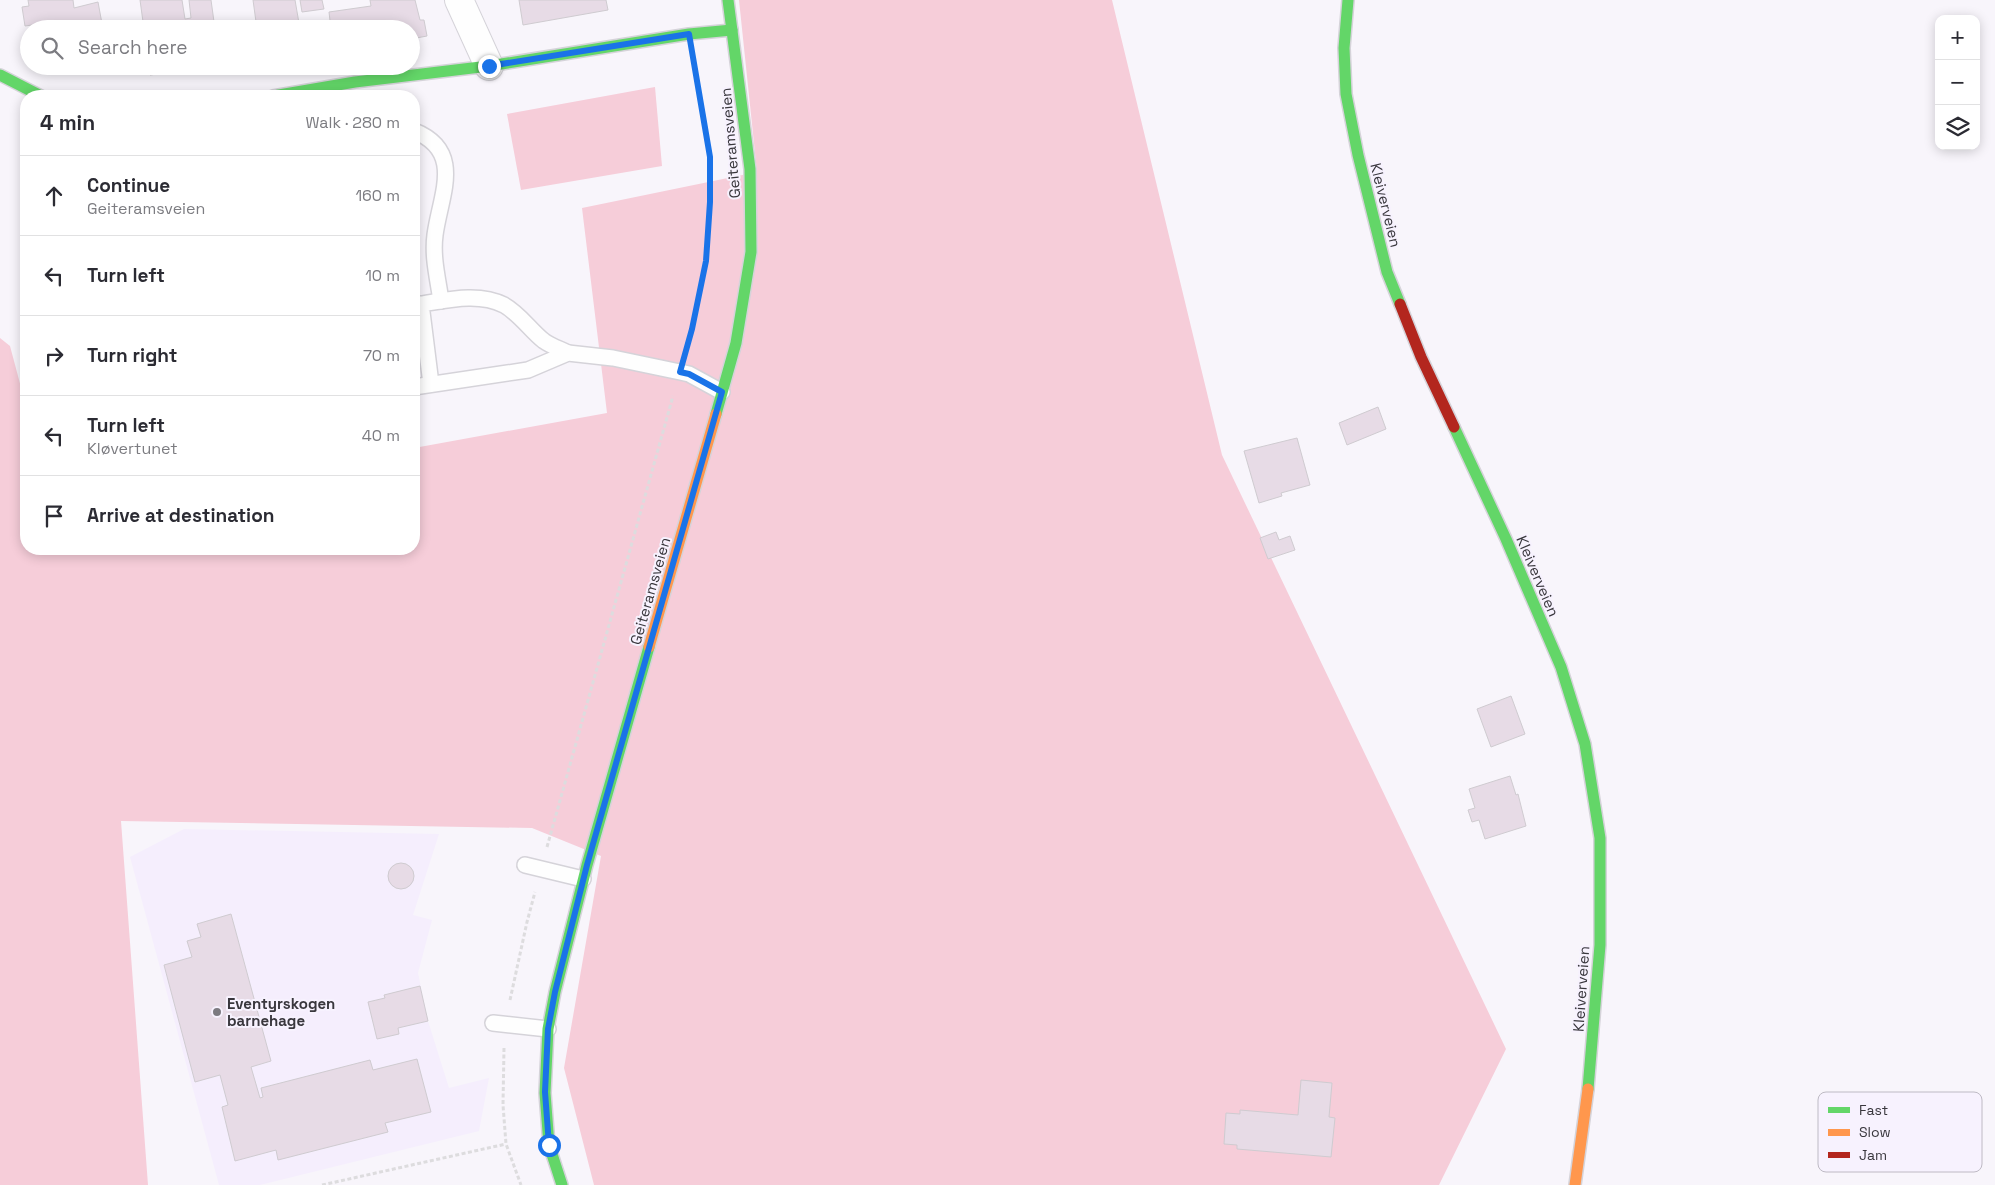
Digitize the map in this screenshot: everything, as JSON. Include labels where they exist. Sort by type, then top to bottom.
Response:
[{"type":"street","points":[[459,0],[489,66]]},
{"type":"street","name":"Geiteramsveien","points":[[562,1185],[549,1145],[545,1092],[548,1029],[583,879],[736,343],[751,252],[750,169],[728,0]]},
{"type":"street","name":"Kleiverveien","points":[[1348,0],[1344,48],[1346,94],[1358,155],[1387,272],[1421,357],[1506,539],[1561,668],[1585,744],[1600,838],[1600,945],[1590,1071],[1576,1185]]},
{"type":"street","points":[[420,74],[489,66],[689,34],[732,30]]},
{"type":"street","points":[[0,75],[29,90]]},
{"type":"street","points":[[308,90],[414,75]]},
{"type":"lane","points":[[420,134],[430,140],[442,154],[446,170],[445,190],[435,235],[434,252],[441,301]]},
{"type":"lane","points":[[420,303],[460,297],[490,301],[503,305],[545,341],[568,353],[613,358],[689,374],[722,392]]},
{"type":"lane","points":[[420,320],[431,384]]},
{"type":"lane","points":[[420,386],[528,370],[568,353]]},
{"type":"lane","points":[[525,865],[583,879]]},
{"type":"lane","points":[[499,1024],[548,1029]]},
{"type":"path","points":[[521,1185],[506,1144],[499,1024],[692,329],[706,261],[710,202],[710,157],[689,34]]},
{"type":"path","points":[[322,1185],[335,1184],[506,1144]]},
{"type":"shaded area","points":[[739,0],[1112,0],[1222,455],[1506,1049],[1439,1185],[594,1185],[564,1068],[601,856],[532,828],[121,821],[148,1185],[0,1185],[0,338],[10,346],[20,384],[20,555],[420,555],[420,447],[607,413],[582,208],[757,172]]},
{"type":"shaded area","points":[[655,87],[662,166],[521,190],[507,114]]},
{"type":"shaded area","points":[[184,829],[439,834],[413,915],[432,920],[418,973],[428,1021],[449,1088],[489,1078],[479,1131],[260,1185],[219,1185],[130,857]]},
{"type":"building","points":[[28,0],[73,0],[74,8],[98,2],[101,20],[24,20],[22,7],[29,6]]},
{"type":"building","points":[[140,0],[182,0],[185,19],[191,18],[189,0],[211,0],[214,20],[143,20]]},
{"type":"building","points":[[253,0],[295,0],[298,20],[256,20]]},
{"type":"building","points":[[300,0],[322,0],[324,9],[302,12]]},
{"type":"building","points":[[370,0],[415,0],[420,20],[330,20],[329,12],[371,6]]},
{"type":"building","points":[[519,0],[606,0],[608,10],[523,25]]},
{"type":"building","points":[[420,20],[424,20],[427,36],[420,37]]},
{"type":"building","points":[[1378,407],[1386,429],[1347,445],[1339,423]]},
{"type":"building","points":[[1297,438],[1310,485],[1281,493],[1282,496],[1259,503],[1244,451]]},
{"type":"building","points":[[1276,532],[1279,540],[1290,536],[1295,550],[1268,559],[1260,538]]},
{"type":"building","points":[[1511,696],[1525,734],[1491,747],[1477,709]]},
{"type":"building","points":[[1510,776],[1516,795],[1518,794],[1526,826],[1485,839],[1479,820],[1472,822],[1468,810],[1475,808],[1469,789]]},
{"type":"building","points":[[401,863],[410,867],[414,876],[410,885],[401,889],[392,885],[388,876],[392,867]]},
{"type":"building","points":[[231,914],[271,1061],[251,1067],[260,1098],[263,1097],[261,1088],[370,1060],[373,1070],[417,1059],[431,1112],[385,1123],[388,1132],[278,1160],[276,1150],[235,1161],[222,1107],[228,1105],[220,1075],[195,1082],[164,965],[192,957],[187,941],[201,937],[197,924]]},
{"type":"building","points":[[420,986],[428,1021],[398,1028],[399,1034],[377,1039],[368,1002],[385,998],[384,995]]},
{"type":"building","points":[[1301,1080],[1332,1083],[1329,1117],[1335,1118],[1331,1157],[1237,1149],[1237,1145],[1224,1144],[1226,1113],[1240,1114],[1240,1110],[1298,1115]]},
{"type":"traffic: fast","points":[[716,414],[736,343],[751,252],[750,169],[728,0]]},
{"type":"traffic: fast","points":[[1348,0],[1344,48],[1346,94],[1358,155],[1387,272],[1400,304]]},
{"type":"traffic: fast","points":[[420,74],[489,66],[689,34],[732,30]]},
{"type":"traffic: fast","points":[[0,75],[29,90]]},
{"type":"traffic: fast","points":[[308,90],[414,75]]},
{"type":"traffic: fast","points":[[1454,427],[1506,539],[1561,667],[1585,744],[1600,838],[1600,945],[1588,1089]]},
{"type":"traffic: fast","points":[[562,1185],[549,1145],[545,1093],[548,1029],[555,992],[587,865],[649,647]]},
{"type":"traffic: slow","points":[[649,647],[716,414]]},
{"type":"traffic: slow","points":[[1575,1185],[1588,1089]]},
{"type":"traffic: jam","points":[[1400,304],[1421,357],[1454,427]]},
{"type":"place","name":"Eventyrskogen barnehage","points":[[217,1012]]},
{"type":"route","points":[[489,66],[689,34],[710,157],[710,202],[706,261],[692,329],[680,372],[689,374],[722,392],[587,865],[555,992],[548,1029],[545,1092],[549,1145]]}]
